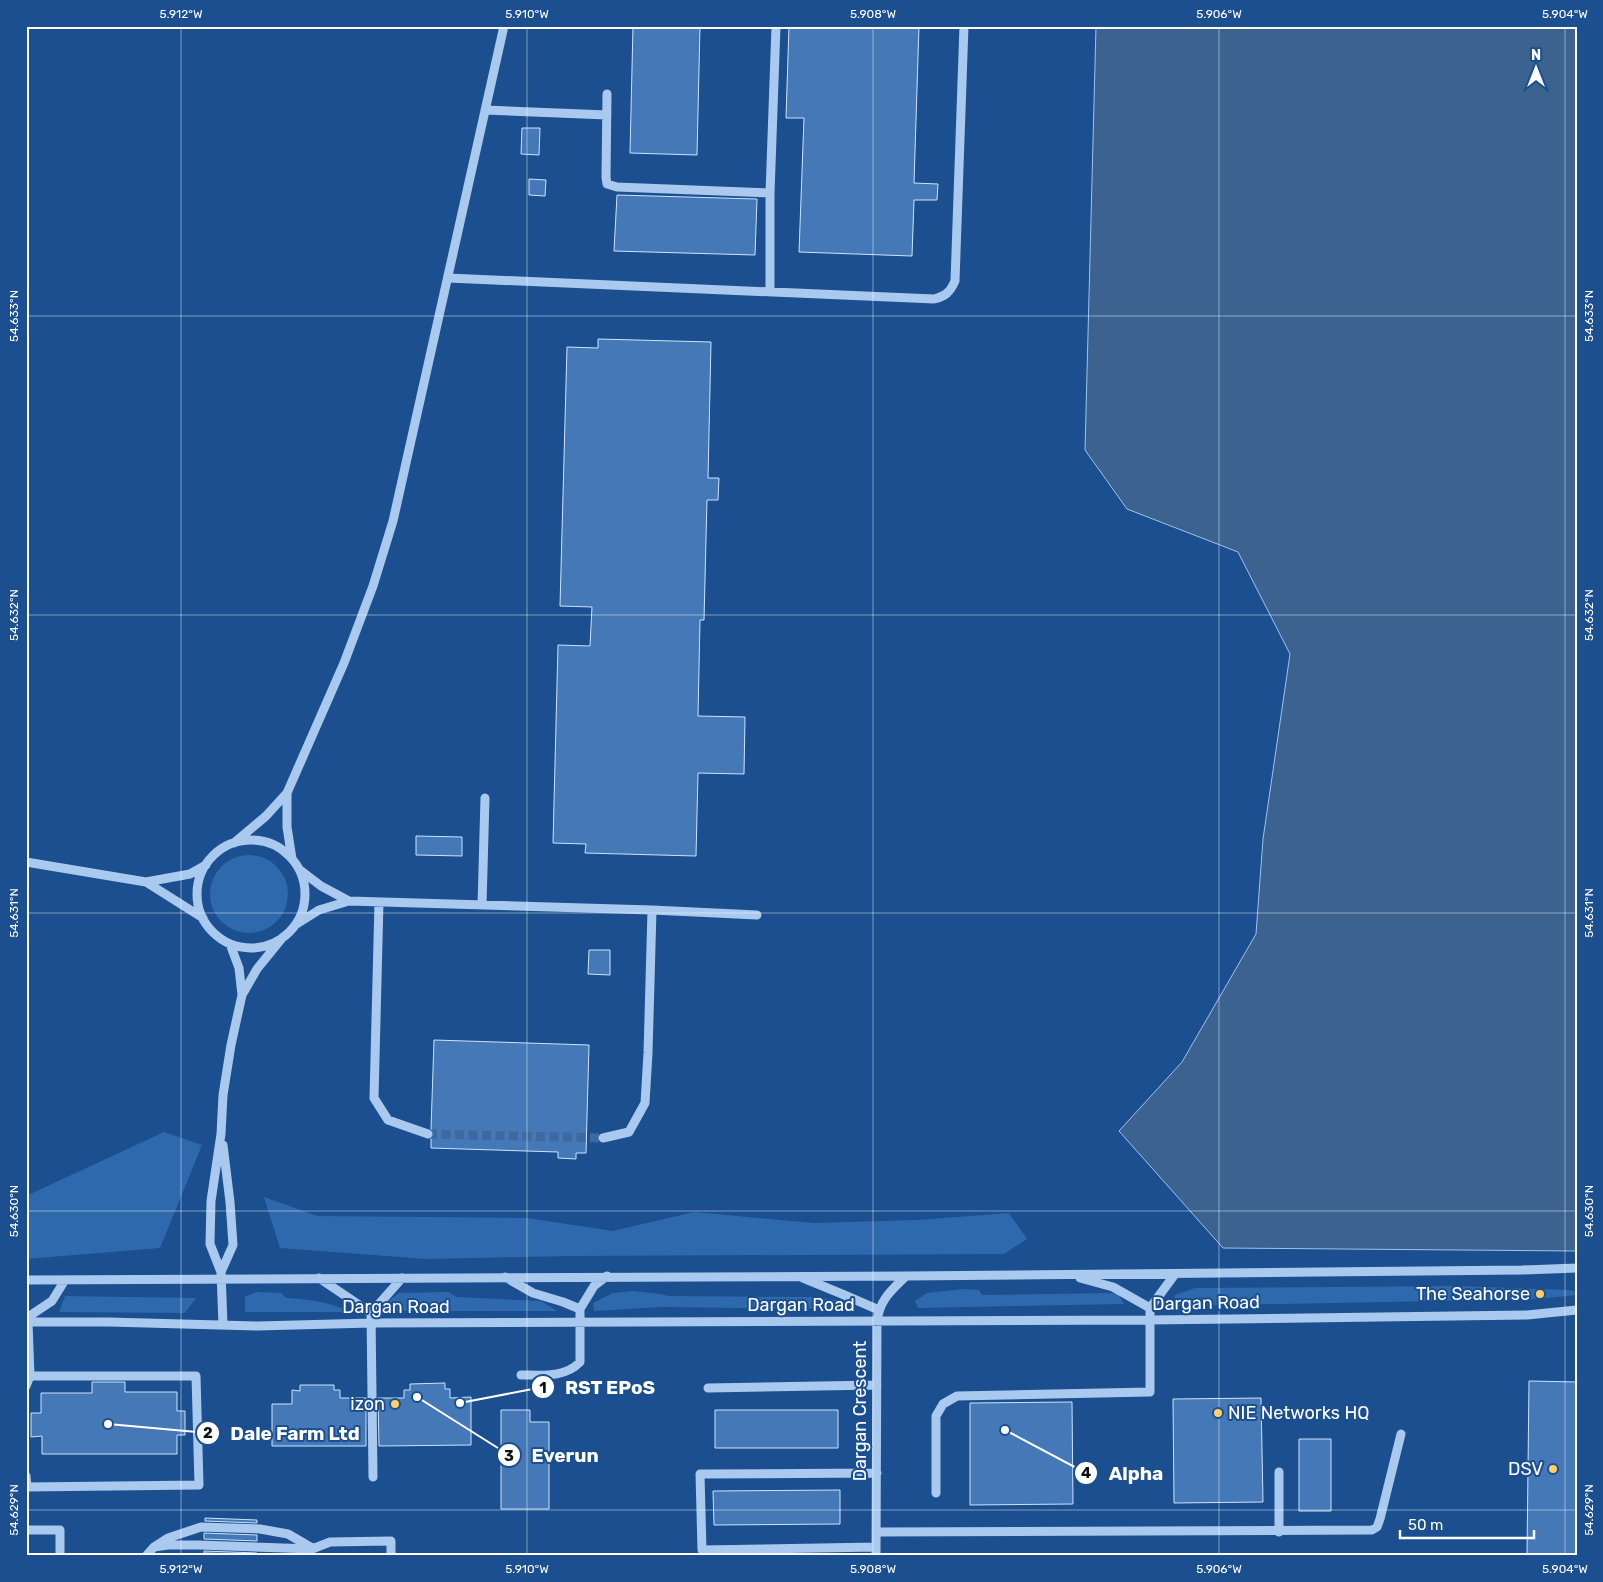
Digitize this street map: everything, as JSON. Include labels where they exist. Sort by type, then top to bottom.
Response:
[{"type":"street","points":[[283,937],[267,946],[248,948],[230,944],[214,933],[203,918],[198,905],[197,891],[200,877],[206,865],[218,852],[234,843],[266,816],[287,793],[344,664],[373,586],[393,521],[504,26]]},
{"type":"street","points":[[770,292],[770,193],[776,26]]},
{"type":"street","points":[[448,278],[934,299],[944,296],[950,292],[955,281],[964,26]]},
{"type":"street","points":[[607,94],[607,184],[612,186],[770,193]]},
{"type":"street","points":[[485,110],[607,115]]},
{"type":"street","points":[[287,793],[287,827],[292,858]]},
{"type":"street","points":[[482,905],[484,798]]},
{"type":"street","points":[[234,843],[249,840],[265,842],[280,848],[292,858],[300,870],[305,898],[302,912],[295,925]]},
{"type":"street","points":[[26,862],[146,882],[190,874],[206,865]]},
{"type":"street","points":[[300,870],[321,886],[349,901]]},
{"type":"street","points":[[146,882],[203,918]]},
{"type":"street","points":[[223,1325],[221,1275],[210,1244],[211,1201],[221,1134],[223,1095],[231,1045],[242,995],[257,969],[295,925],[319,910],[349,901],[757,915]]},
{"type":"street","points":[[379,902],[374,1098],[388,1120],[428,1134]]},
{"type":"street","points":[[603,1138],[629,1132],[646,1104],[652,910]]},
{"type":"street","points":[[230,944],[239,968],[242,995]]},
{"type":"street","points":[[221,1134],[230,1202],[233,1245],[221,1275]]},
{"type":"street","name":"Dargan Road","points":[[26,1280],[221,1275],[319,1278],[906,1276],[1577,1268]]},
{"type":"street","points":[[936,1493],[936,1416],[943,1404],[957,1396],[1150,1392],[1150,1308],[1175,1274]]},
{"type":"street","points":[[1069,1275],[1113,1287],[1150,1308]]},
{"type":"street","points":[[521,1375],[556,1374],[573,1369],[580,1362],[580,1309],[594,1286],[607,1276]]},
{"type":"street","points":[[797,1276],[879,1310]]},
{"type":"street","name":"Dargan Crescent","points":[[876,1552],[877,1321],[884,1298],[906,1276]]},
{"type":"street","points":[[505,1277],[533,1293],[580,1309]]},
{"type":"street","points":[[319,1278],[371,1313]]},
{"type":"street","points":[[373,1477],[371,1313],[402,1278]]},
{"type":"street","points":[[26,1386],[30,1376],[27,1319],[52,1301],[65,1280]]},
{"type":"street","name":"Dargan Road","points":[[27,1319],[258,1326],[371,1323],[1150,1320],[1518,1315],[1577,1310]]},
{"type":"street","points":[[26,1476],[27,1486],[199,1485],[196,1376],[30,1376]]},
{"type":"street","points":[[708,1388],[876,1385]]},
{"type":"street","points":[[876,1532],[1279,1532],[1372,1530],[1377,1527],[1380,1519],[1400,1434]]},
{"type":"street","points":[[1279,1472],[1279,1532]]},
{"type":"street","points":[[876,1473],[700,1474],[702,1550],[876,1552]]},
{"type":"street","points":[[146,1556],[154,1547],[168,1538],[200,1527],[260,1529],[288,1534],[312,1552]]},
{"type":"street","points":[[26,1530],[60,1530],[60,1556]]},
{"type":"street","points":[[154,1547],[199,1545],[312,1552],[330,1542],[391,1541],[391,1556]]},
{"type":"shaded area","points":[[1096,26],[1577,26],[1577,1251],[1223,1248],[1119,1131],[1182,1062],[1256,934],[1263,839],[1290,654],[1238,552],[1127,509],[1085,450]]},
{"type":"shaded area","points":[[249,855],[264,858],[276,867],[285,879],[288,894],[285,909],[276,921],[264,930],[249,933],[234,930],[222,921],[213,909],[210,894],[213,879],[222,867],[234,858]]},
{"type":"shaded area","points":[[164,1132],[202,1145],[160,1248],[26,1259],[26,1196]]},
{"type":"shaded area","points":[[264,1197],[317,1216],[527,1218],[613,1231],[694,1212],[813,1223],[917,1220],[1009,1213],[1027,1239],[1004,1254],[575,1256],[426,1259],[280,1248]]},
{"type":"shaded area","points":[[1457,1286],[1569,1290],[1577,1292],[1577,1295],[1536,1299],[1174,1306],[1175,1295],[1195,1288]]},
{"type":"shaded area","points":[[964,1289],[979,1290],[982,1295],[1117,1293],[1124,1304],[918,1308],[915,1301],[927,1293]]},
{"type":"shaded area","points":[[633,1291],[668,1296],[809,1297],[839,1300],[840,1309],[663,1307],[594,1311],[593,1303],[613,1293]]},
{"type":"shaded area","points":[[256,1292],[281,1293],[286,1298],[304,1299],[334,1305],[351,1312],[245,1312],[245,1297]]},
{"type":"shaded area","points":[[448,1292],[457,1297],[541,1301],[557,1311],[384,1311],[383,1305],[399,1293]]},
{"type":"shaded area","points":[[65,1296],[196,1298],[185,1313],[59,1312]]},
{"type":"building","points":[[633,26],[700,26],[697,155],[630,153]]},
{"type":"building","points":[[789,26],[919,26],[914,183],[938,184],[937,200],[914,200],[912,256],[799,252],[804,118],[786,118]]},
{"type":"building","points":[[522,128],[540,128],[539,155],[521,154]]},
{"type":"building","points":[[529,179],[546,180],[545,196],[529,195]]},
{"type":"building","points":[[617,195],[757,199],[755,255],[614,251]]},
{"type":"building","points":[[598,339],[711,342],[708,478],[719,478],[718,500],[707,500],[704,620],[700,620],[698,716],[745,717],[744,774],[698,773],[696,856],[585,853],[586,844],[553,843],[558,645],[590,646],[592,607],[560,606],[567,347],[598,348]]},
{"type":"building","points":[[416,836],[462,837],[462,856],[416,855]]},
{"type":"building","points":[[589,950],[610,950],[610,975],[588,974]]},
{"type":"building","points":[[434,1040],[589,1045],[586,1153],[576,1153],[576,1159],[558,1158],[558,1152],[431,1148],[431,1139],[434,1133],[431,1129]]},
{"type":"building","name":"DSV","points":[[1529,1381],[1577,1382],[1577,1556],[1527,1556]]},
{"type":"building","points":[[92,1382],[125,1382],[125,1392],[177,1392],[177,1411],[185,1411],[185,1435],[177,1435],[177,1454],[42,1454],[42,1436],[31,1437],[31,1413],[41,1413],[41,1393],[92,1393]]},
{"type":"building","points":[[445,1383],[445,1389],[450,1389],[450,1398],[471,1397],[471,1445],[379,1446],[378,1398],[404,1398],[404,1390],[410,1390],[410,1384]]},
{"type":"building","points":[[300,1385],[334,1385],[334,1390],[340,1390],[340,1398],[366,1398],[366,1446],[272,1446],[272,1404],[292,1404],[292,1390],[300,1391]]},
{"type":"building","points":[[1261,1398],[1263,1502],[1174,1503],[1173,1399]]},
{"type":"building","points":[[1072,1402],[1073,1504],[970,1505],[970,1403]]},
{"type":"building","points":[[501,1410],[530,1410],[530,1422],[549,1422],[549,1509],[501,1509]]},
{"type":"building","points":[[715,1410],[838,1410],[838,1448],[715,1448]]},
{"type":"building","points":[[1299,1439],[1331,1439],[1331,1511],[1299,1511]]},
{"type":"building","points":[[840,1490],[840,1524],[714,1525],[713,1491]]},
{"type":"building","points":[[205,1518],[257,1520],[257,1523],[205,1521]]},
{"type":"building","points":[[204,1533],[257,1535],[257,1541],[204,1539]]},
{"type":"building","points":[[204,1551],[257,1553],[257,1555],[204,1553]]},
{"type":"tunnel","points":[[428,1134],[603,1138]]},
{"type":"place","name":"The Seahorse","points":[[1540,1294]]},
{"type":"place","name":"Everun","points":[[417,1397]]},
{"type":"place","name":"RST EPoS","points":[[460,1403]]},
{"type":"place","name":"izon","points":[[395,1404]]},
{"type":"place","name":"NIE Networks HQ","points":[[1218,1413]]},
{"type":"place","name":"Dale Farm Ltd","points":[[108,1424]]},
{"type":"place","name":"Alpha","points":[[1005,1430]]},
{"type":"place","name":"DSV","points":[[1553,1469]]}]
